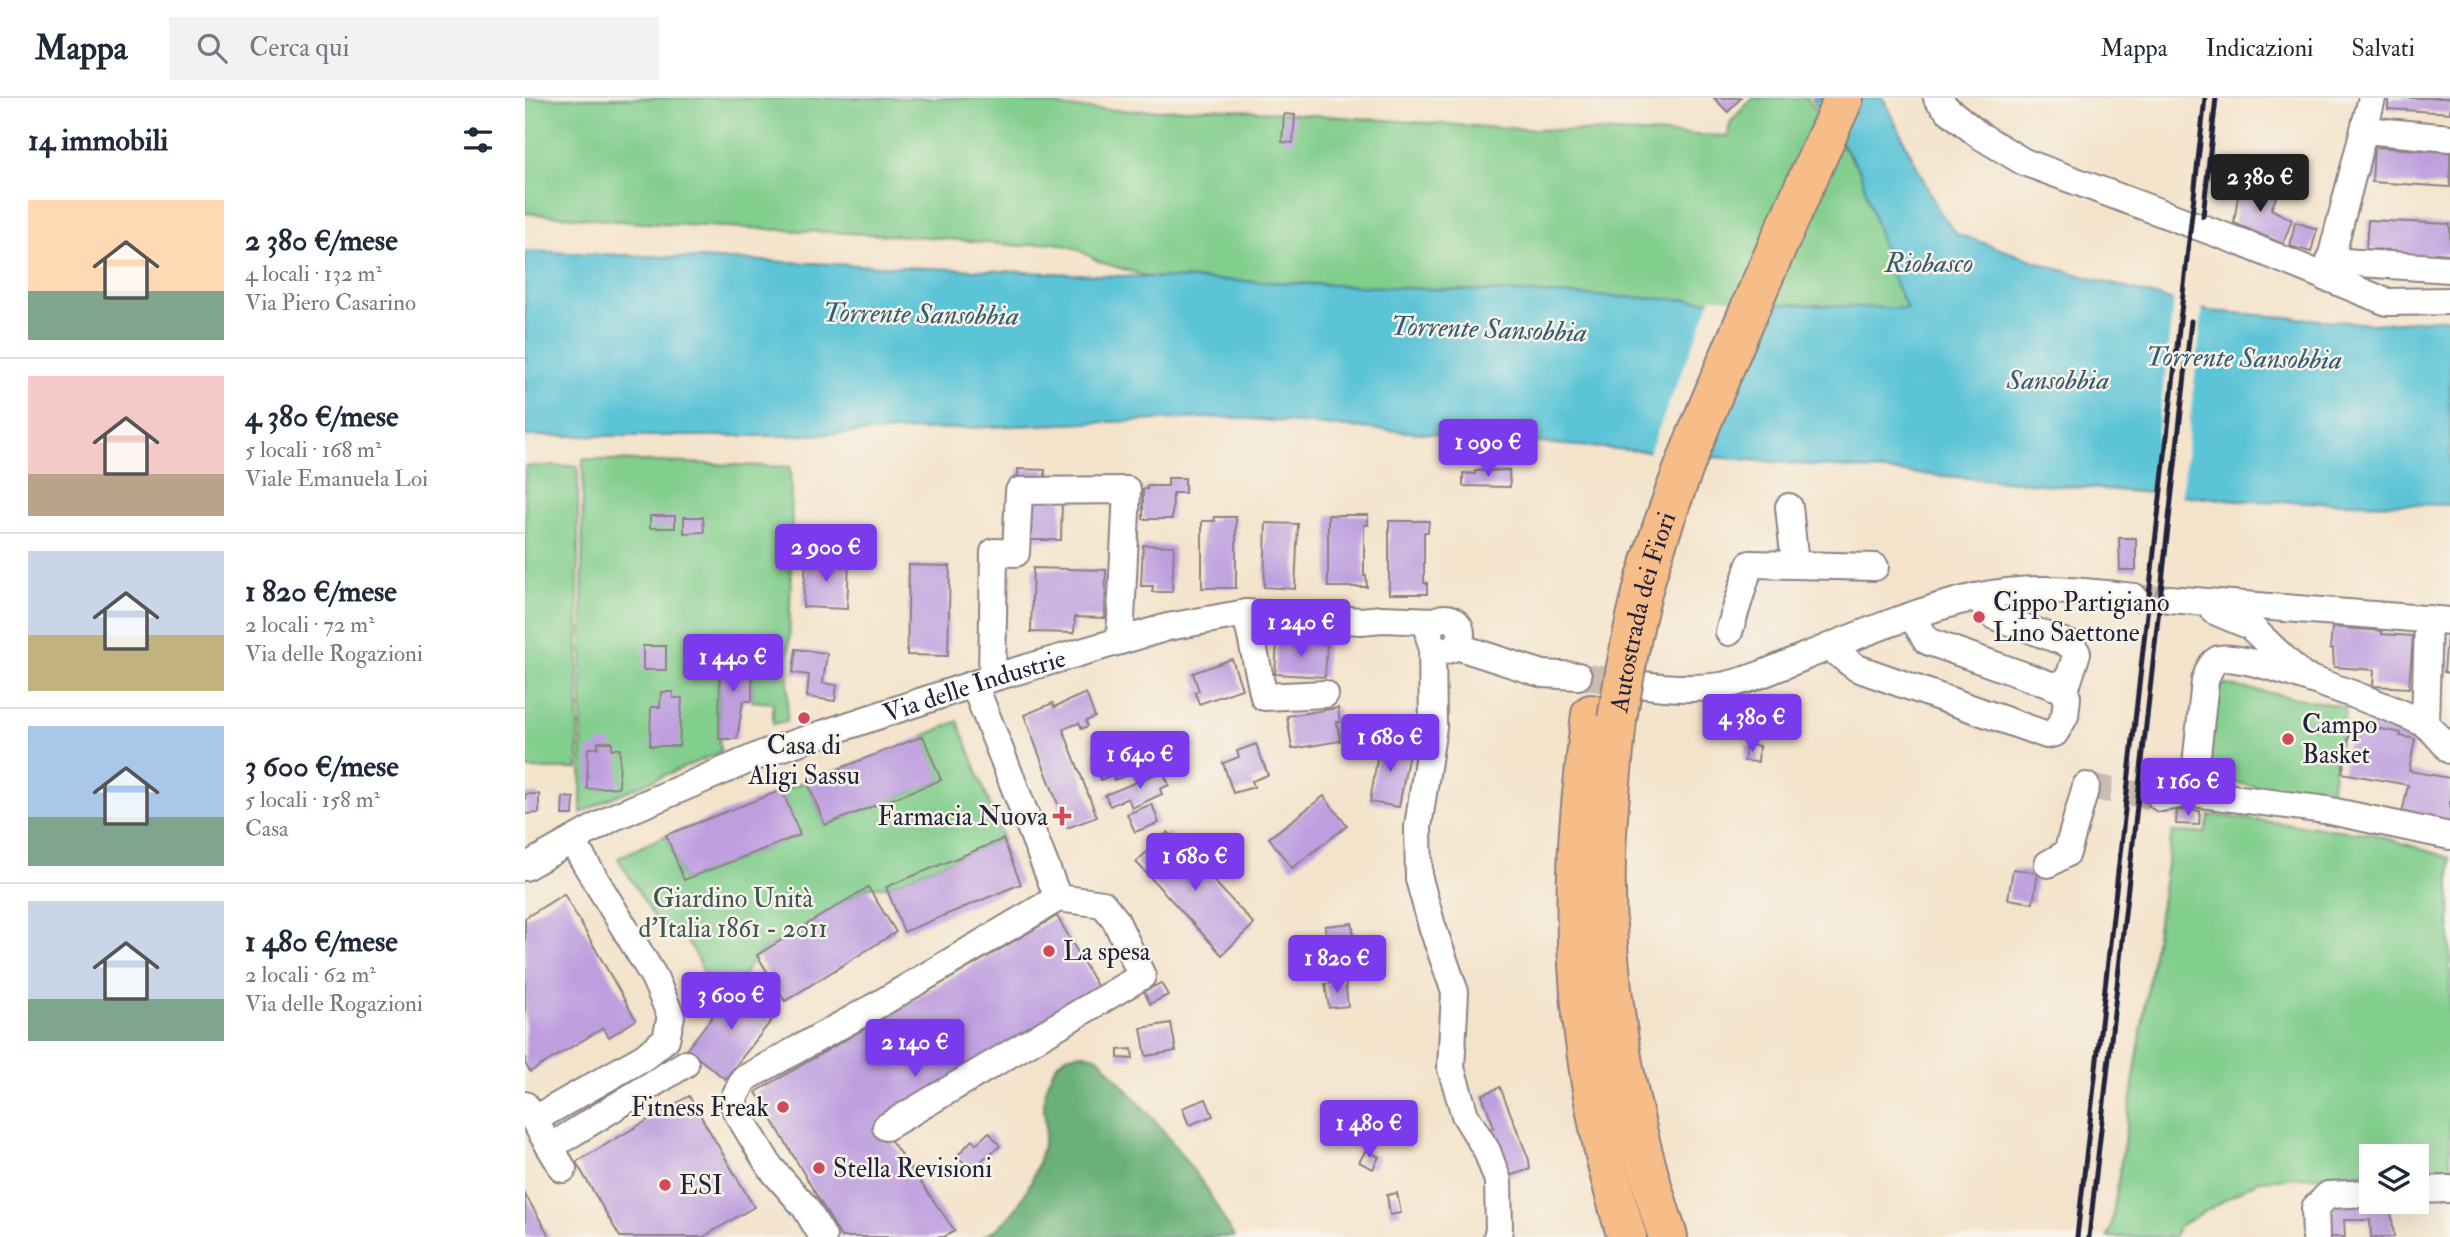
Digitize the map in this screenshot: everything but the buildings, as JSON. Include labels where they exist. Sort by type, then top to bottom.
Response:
[{"type":"highway","name":"Autostrada dei Fiori","points":[[1668,1237],[1640,1146],[1626,1088],[1607,937],[1604,717],[1621,578],[1651,487],[1735,282],[1817,98]]},
{"type":"highway","name":"Autostrada dei Fiori","points":[[1627,1237],[1597,1118],[1580,976],[1576,874],[1582,790],[1632,634],[1663,525],[1733,346],[1844,98]]},
{"type":"street","points":[[1937,98],[1979,135],[2024,162],[2216,233],[2328,269],[2387,302],[2450,301]]},
{"type":"street","points":[[2328,269],[2372,98]]},
{"type":"street","points":[[2365,130],[2450,138]]},
{"type":"street","points":[[2328,269],[2450,269]]},
{"type":"street","points":[[1059,898],[983,681],[994,552],[1016,553],[1019,491],[1127,490],[1121,641]]},
{"type":"street","points":[[1789,507],[1795,565]]},
{"type":"street","points":[[1730,632],[1750,564],[1875,567]]},
{"type":"street","points":[[1637,684],[1689,689],[1724,685],[1975,597],[2019,590],[2059,589],[2134,597]]},
{"type":"street","points":[[1975,597],[1994,616],[2072,645],[2077,653],[2068,681],[2053,686]]},
{"type":"street","points":[[2302,675],[2250,626],[2179,601],[2439,620],[2425,724]]},
{"type":"street","points":[[2267,643],[2274,608]]},
{"type":"street","points":[[2274,608],[2279,638],[2302,675]]},
{"type":"street","points":[[1246,613],[1265,697],[1325,694]]},
{"type":"street","name":"Via delle Industrie","points":[[525,867],[614,817],[765,752],[983,681],[1168,627],[1246,613],[1367,621],[1444,639],[1543,674],[1571,675]]},
{"type":"street","points":[[1829,647],[1857,668],[2047,734],[2055,733],[2065,716],[2067,697],[2062,689],[1927,641],[1912,617]]},
{"type":"street","points":[[1444,639],[1418,827],[1419,879],[1455,992],[1451,1068],[1465,1115],[1487,1152],[1498,1181],[1497,1237]]},
{"type":"street","points":[[2193,793],[2205,681],[2210,667],[2218,659],[2233,657],[2302,675],[2425,724],[2450,750]]},
{"type":"street","points":[[2048,864],[2067,853],[2086,786]]},
{"type":"street","points":[[2161,798],[2193,793],[2326,810],[2450,836]]},
{"type":"street","points":[[572,842],[654,977],[671,1016],[666,1039],[644,1057],[530,1112],[556,1158],[685,1064]]},
{"type":"street","points":[[823,1237],[805,1207],[770,1167],[735,1109],[734,1098],[744,1079],[881,1003],[1059,898],[1103,904],[1115,919],[1142,976],[886,1127]]},
{"type":"street","points":[[2429,1190],[2450,1189]]},
{"type":"street","points":[[2315,1237],[2315,1208],[2328,1195],[2359,1194]]},
{"type":"green space","points":[[525,98],[993,98],[1054,104],[1068,108],[1134,111],[1213,108],[1501,128],[1728,136],[1730,123],[1752,98],[1807,98],[1860,171],[1891,274],[1907,309],[1149,277],[1100,262],[1075,248],[1051,242],[1021,246],[928,237],[644,223],[525,213]]},
{"type":"green space","points":[[583,459],[790,467],[792,536],[787,721],[773,724],[773,703],[752,701],[752,668],[735,668],[736,651],[720,651],[721,752],[581,813]]},
{"type":"green space","points":[[525,466],[578,466],[578,769],[525,769]]},
{"type":"green space","points":[[2221,684],[2346,707],[2329,800],[2204,777]]},
{"type":"green space","name":"Giardino Unità d'Italia 1861 - 2011","points":[[958,721],[1003,839],[886,887],[868,887],[757,955],[736,986],[713,999],[690,945],[673,932],[661,929],[618,858],[666,835],[684,880],[799,835],[782,790],[807,781],[825,825],[940,780],[923,736]]},
{"type":"green space","points":[[2210,815],[2373,834],[2450,858],[2450,1171],[2429,1172],[2429,1144],[2359,1144],[2359,1174],[2260,1180],[2178,1227],[2174,1237],[2107,1237],[2111,1227],[2172,832],[2205,833]]},
{"type":"green space","points":[[1083,1053],[1098,1057],[1162,1129],[1205,1186],[1234,1237],[983,1237],[996,1229],[1017,1207],[1038,1165],[1046,1128],[1044,1101],[1052,1071],[1067,1056]]},
{"type":"water","name":"Sansobbia","points":[[1812,98],[1883,98],[1939,211],[1957,234],[2055,268],[2209,311],[2373,324],[2450,318],[2450,505],[2249,501],[1226,417],[780,436],[525,436],[525,251],[1907,309],[1891,274],[1860,171]]},
{"type":"pier","points":[[1712,298],[1771,300],[1702,460],[1648,455]]},
{"type":"pier","points":[[2174,298],[2203,306],[2181,499],[2150,496]]},
{"type":"tunnel","points":[[2134,597],[2169,599]]},
{"type":"tunnel","points":[[1578,676],[1637,684]]},
{"type":"tunnel","points":[[2086,786],[2161,798]]},
{"type":"railway","points":[[2077,1237],[2205,98]]},
{"type":"railway","points":[[2203,216],[2216,98]]},
{"type":"railway","points":[[2089,1237],[2191,321]]},
{"type":"place","name":"Cippo Partigiano Lino Saettone","points":[[1979,617]]},
{"type":"place","name":"Casa di Aligi Sassu","points":[[804,718]]},
{"type":"place","name":"Campo Basket","points":[[2288,739]]},
{"type":"place","name":"Farmacia Nuova","points":[[1062,816]]},
{"type":"place","name":"La spesa","points":[[1049,951]]},
{"type":"place","name":"Fitness Freak","points":[[783,1107]]},
{"type":"place","name":"Stella Revisioni","points":[[819,1168]]},
{"type":"place","name":"ESI","points":[[665,1185]]},
{"type":"water label","name":"Riobasco","points":[[1929,262]]},
{"type":"water label","name":"Torrente Sansobbia","points":[[921,313]]},
{"type":"water label","name":"Torrente Sansobbia","points":[[1489,328]]},
{"type":"water label","name":"Torrente Sansobbia","points":[[2244,357]]}]
